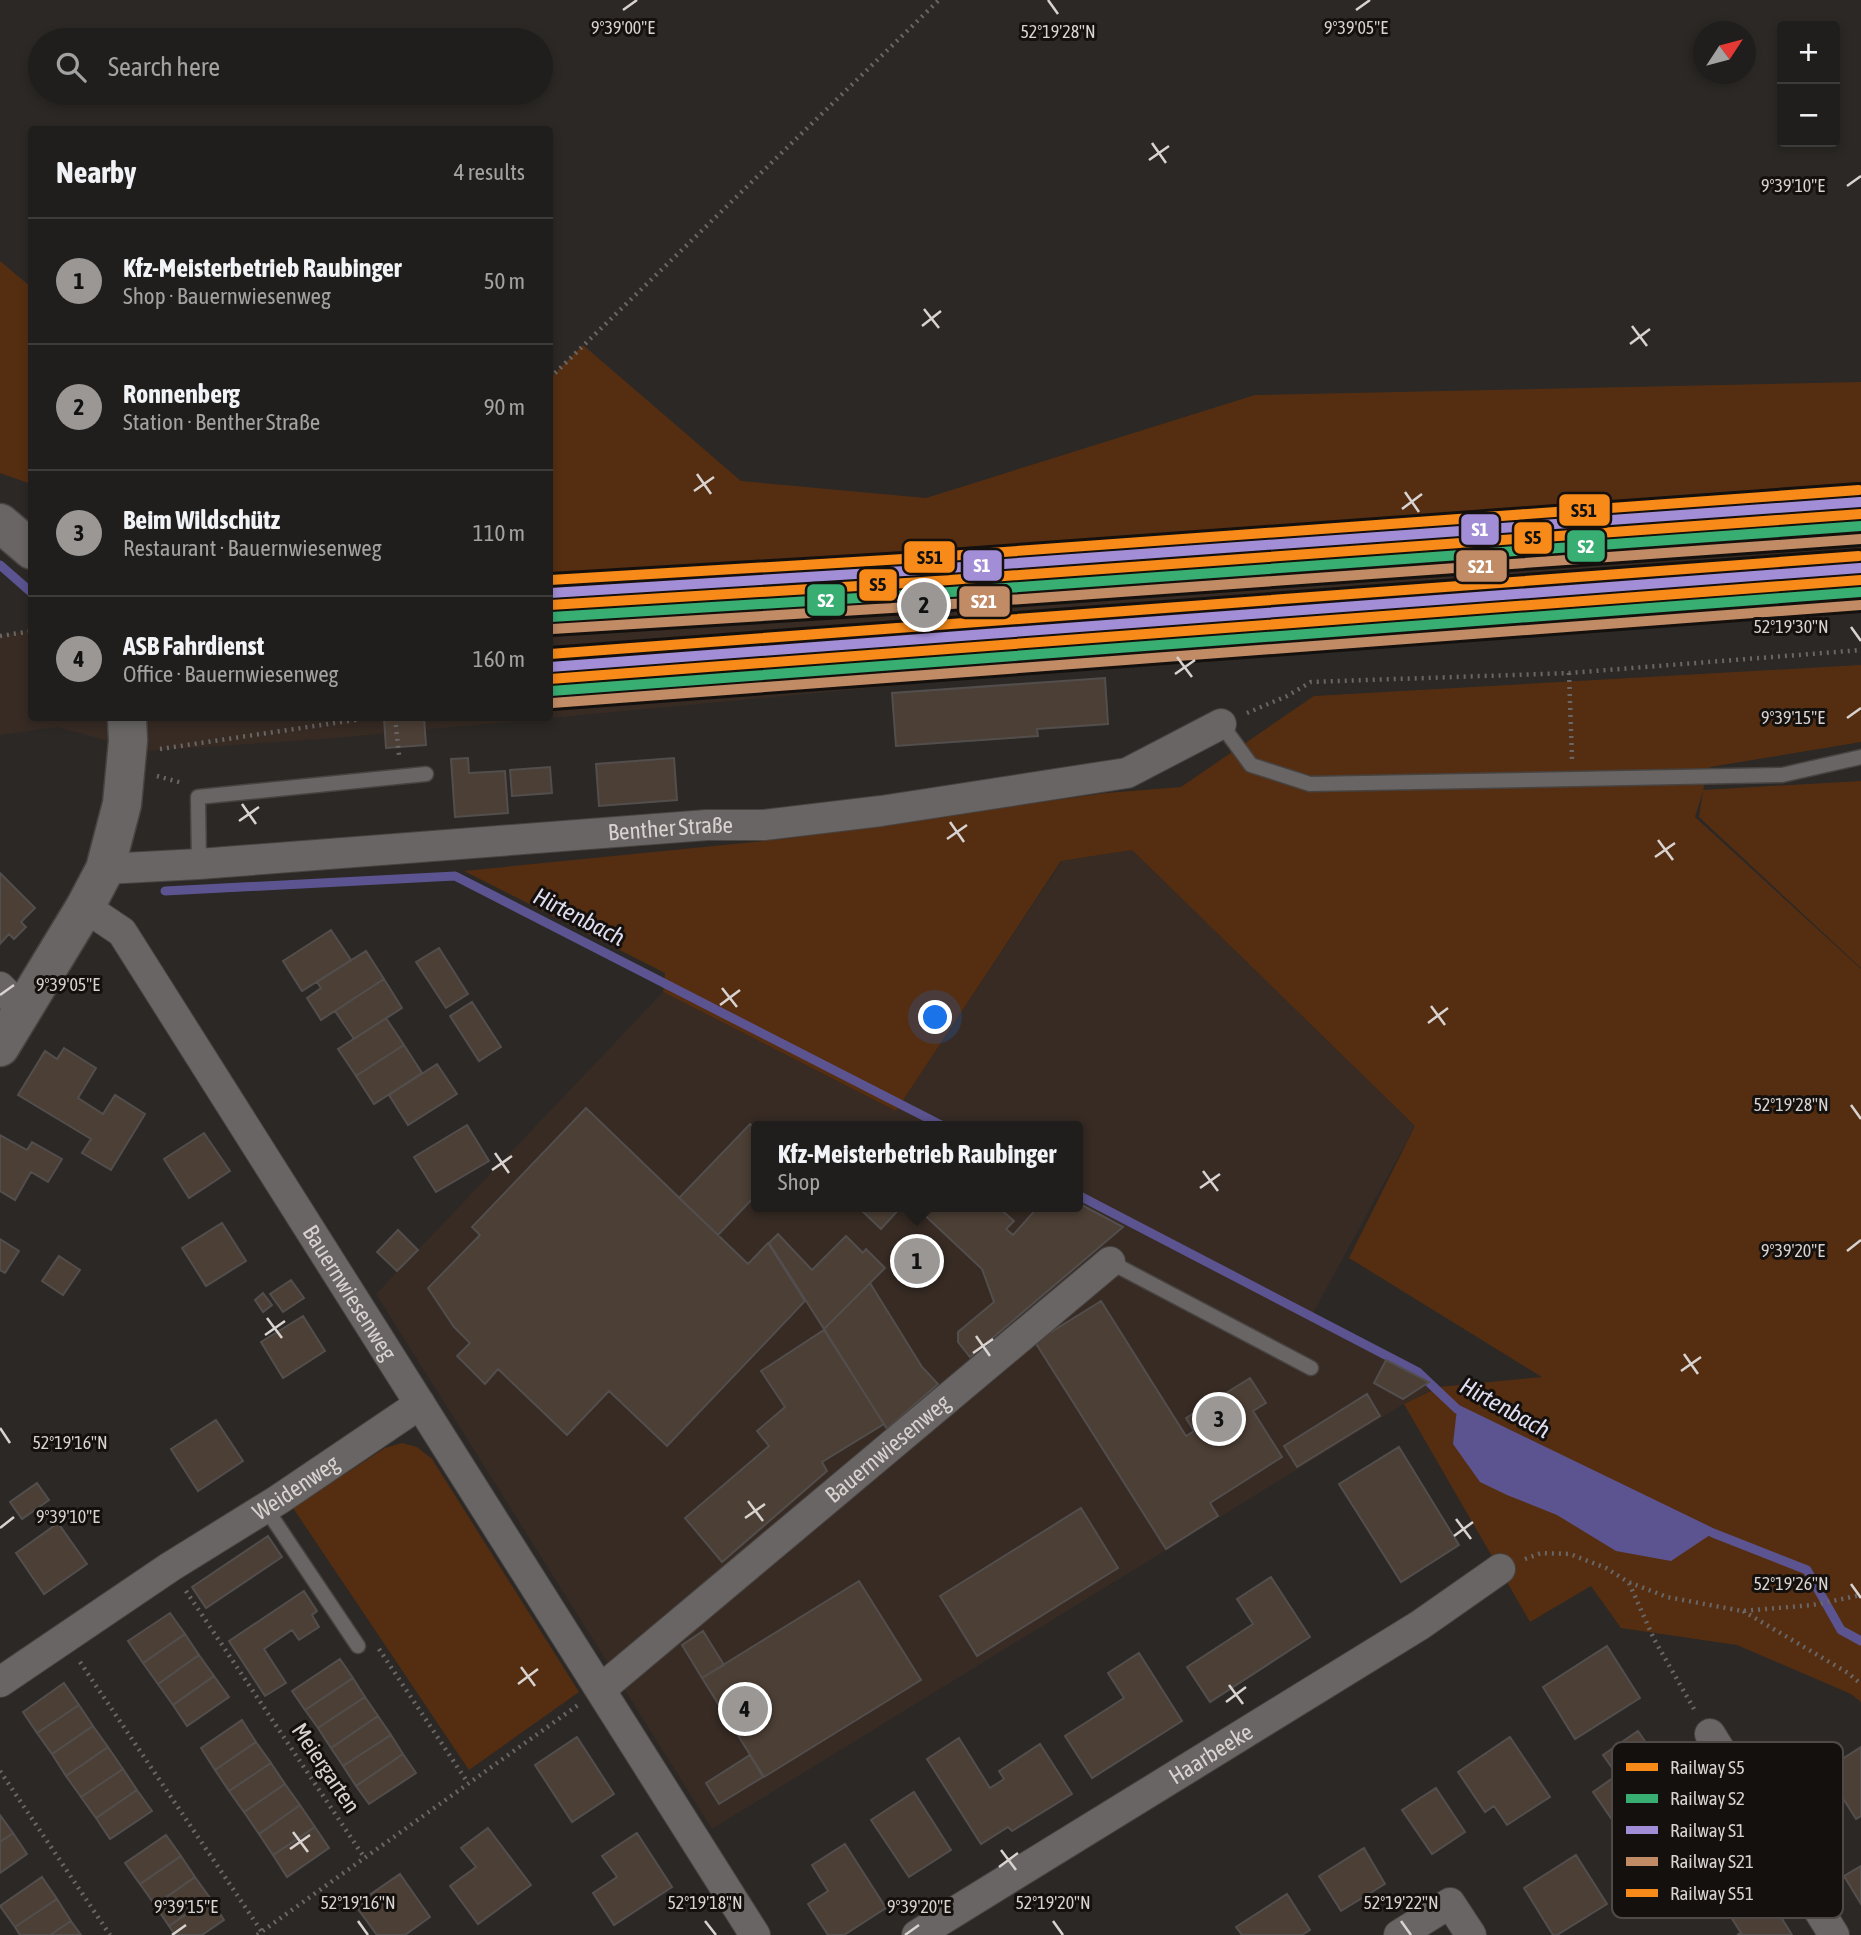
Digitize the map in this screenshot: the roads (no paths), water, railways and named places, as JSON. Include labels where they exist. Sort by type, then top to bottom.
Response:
[{"type":"street","points":[[0,523],[28,547]]},
{"type":"street","points":[[0,1047],[11,998],[85,907],[105,869],[122,804],[128,741],[127,721]]},
{"type":"street","name":"Benther Straße","points":[[105,869],[707,825],[764,825],[881,811],[1127,773],[1221,724]]},
{"type":"street","name":"Bauernwiesenweg","points":[[85,907],[122,932],[755,1935]]},
{"type":"street","name":"Bauernwiesenweg","points":[[601,1689],[1110,1262]]},
{"type":"street","name":"Weidenweg","points":[[0,1682],[420,1404]]},
{"type":"street","name":"Haarbeeke","points":[[917,1935],[1420,1625],[1500,1569]]},
{"type":"street","points":[[1710,1734],[1715,1742]]},
{"type":"street","points":[[1399,1935],[1450,1903],[1471,1935]]},
{"type":"street","points":[[1824,1918],[1834,1935]]},
{"type":"lane","points":[[1221,724],[1251,765],[1310,784],[1782,775],[1861,757]]},
{"type":"lane","points":[[199,864],[198,797],[426,774]]},
{"type":"lane","points":[[1110,1262],[1311,1368]]},
{"type":"lane","points":[[265,1507],[358,1646]]},
{"type":"waterway","name":"Hirtenbach","points":[[0,565],[28,590]]},
{"type":"waterway","name":"Hirtenbach","points":[[165,891],[455,876],[933,1121]]},
{"type":"waterway","name":"Hirtenbach","points":[[1083,1198],[1418,1372],[1457,1409],[1713,1533],[1807,1570],[1841,1630],[1861,1641]]},
{"type":"rail line","name":"S51","points":[[553,580],[920,558],[1859,490]]},
{"type":"rail line","name":"S1","points":[[553,593],[921,570],[1860,502]]},
{"type":"rail line","name":"S5","points":[[553,605],[922,582],[1861,514]]},
{"type":"rail line","name":"S2","points":[[553,617],[923,594],[1861,526]]},
{"type":"rail line","name":"S21","points":[[553,629],[924,606],[1861,539]]},
{"type":"rail line","name":"S51","points":[[553,654],[1859,556]]},
{"type":"rail line","name":"S1","points":[[553,667],[1860,568]]},
{"type":"rail line","name":"S5","points":[[553,679],[1861,580]]},
{"type":"rail line","name":"S2","points":[[553,691],[1861,592]]},
{"type":"rail line","name":"S21","points":[[553,703],[1861,605]]},
{"type":"place","name":"Ronnenberg","points":[[924,605]]},
{"type":"place","name":"Kfz-Meisterbetrieb Raubinger","points":[[917,1261]]},
{"type":"place","name":"Beim Wildschütz","points":[[1219,1419]]},
{"type":"place","name":"ASB Fahrdienst","points":[[745,1709]]}]
